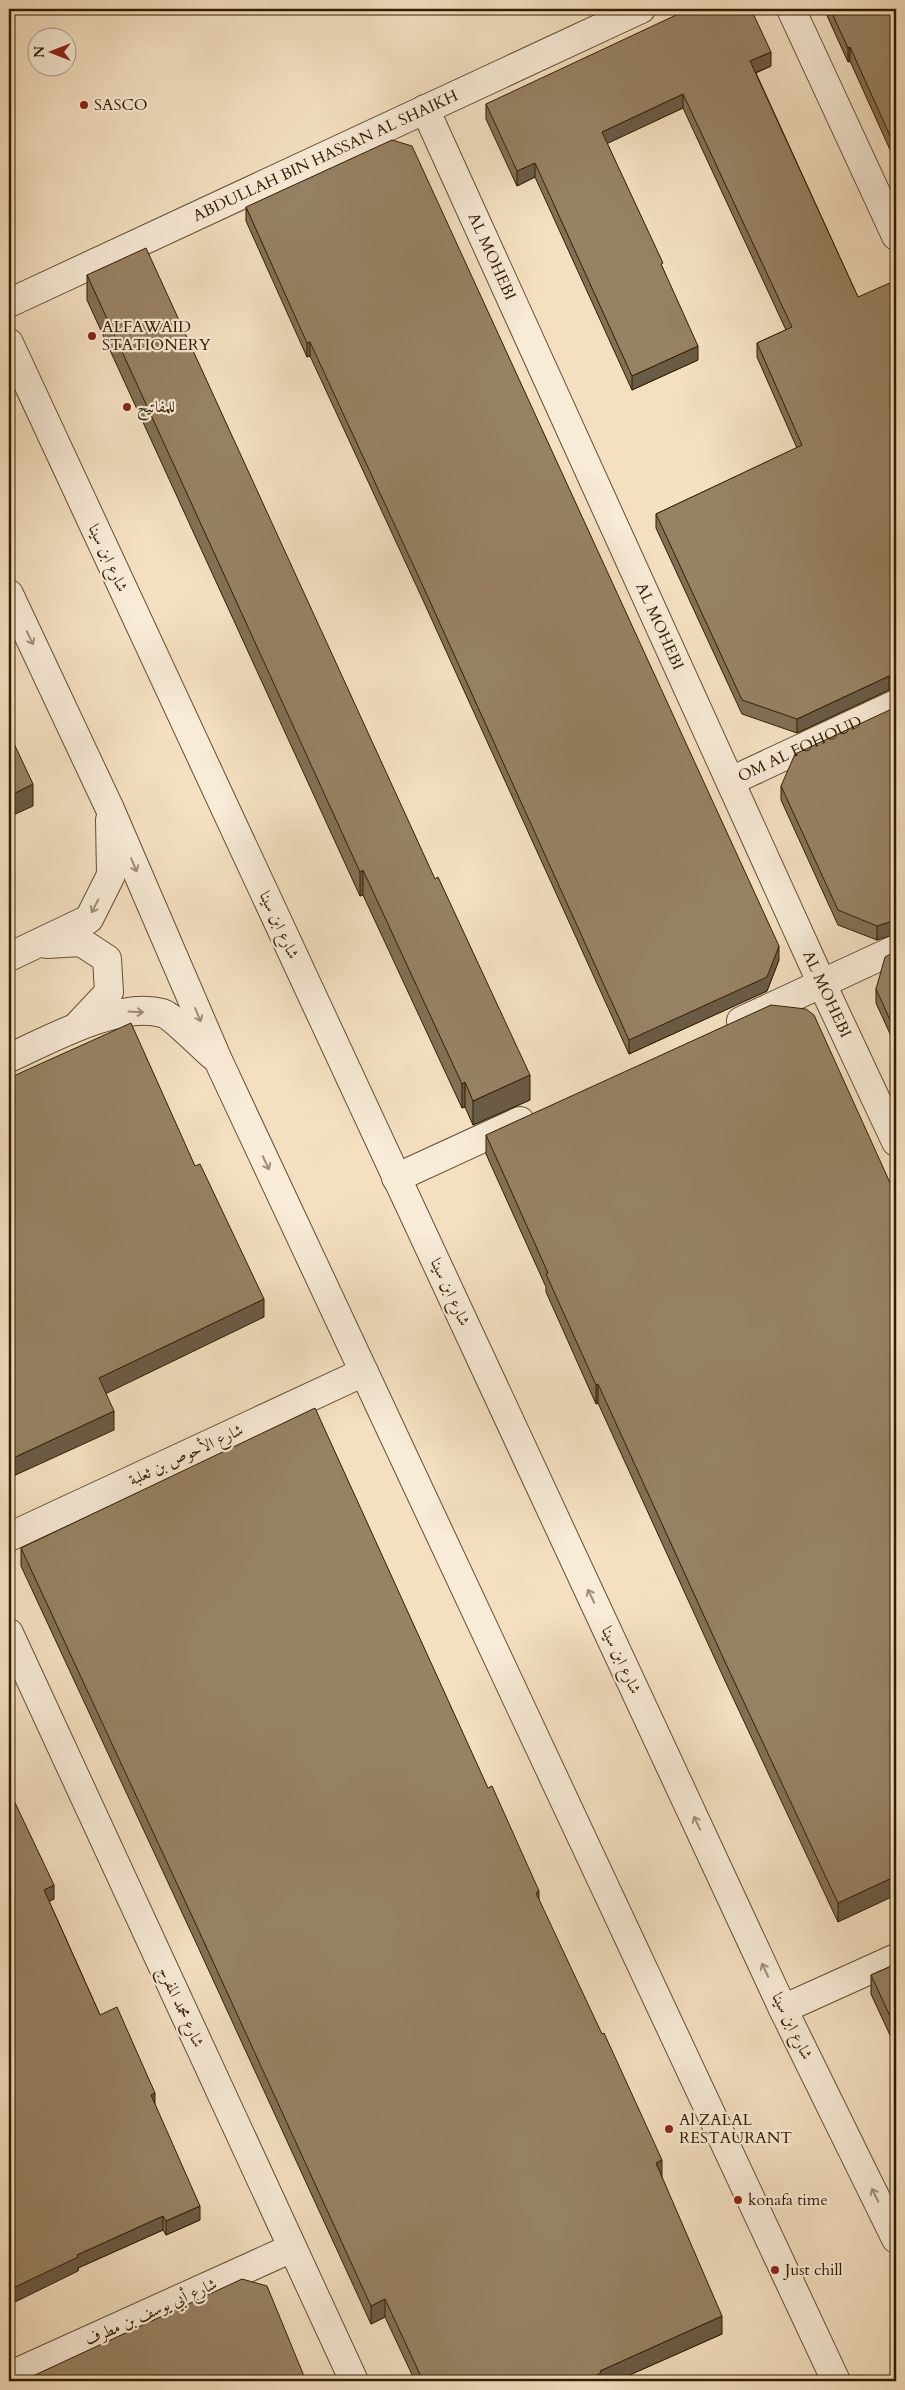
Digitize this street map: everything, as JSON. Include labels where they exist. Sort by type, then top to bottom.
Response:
[{"type":"street","name":"ABDULLAH BIN HASSAN AL SHAIKH","points":[[9,303],[641,9]]},
{"type":"street","points":[[791,9],[896,236]]},
{"type":"street","name":"AL MOHEBI","points":[[425,109],[822,984],[896,1142]]},
{"type":"street","name":"شارع ابن سينا","points":[[9,343],[783,2009],[896,2239]]},
{"type":"street","points":[[9,594],[110,808],[218,1060],[829,2379]]},
{"type":"street","name":"OM AL FOHOUD","points":[[731,781],[896,704]]},
{"type":"street","points":[[9,958],[89,919],[111,876],[110,808]]},
{"type":"street","points":[[37,944],[81,942],[107,959],[109,992],[74,1028]]},
{"type":"street","points":[[722,1029],[896,949]]},
{"type":"street","points":[[9,1058],[74,1028],[123,1011],[163,1013],[218,1060]]},
{"type":"street","points":[[396,1178],[541,1112]]},
{"type":"street","name":"شارع الأحوص بن ثعلبة","points":[[9,1537],[364,1372]]},
{"type":"street","name":"شارع محمد المفرج","points":[[9,1633],[354,2381]]},
{"type":"street","points":[[783,2009],[896,1958]]},
{"type":"street","name":"شارع أبي يوسف بن مطرف","points":[[9,2376],[292,2248]]},
{"type":"building","points":[[689,9],[751,9],[771,52],[750,61],[858,297],[892,282],[896,293],[896,675],[889,676],[797,719],[742,700],[656,514],[802,445],[757,343],[792,327],[683,94],[602,132],[663,263],[661,264],[698,346],[632,376],[535,163],[517,171],[486,104]]},
{"type":"building","points":[[830,9],[896,9],[896,149],[850,47],[848,48]]},
{"type":"building","points":[[392,140],[412,146],[779,946],[767,977],[629,1040],[422,584],[310,342],[307,343],[246,207]]},
{"type":"building","points":[[146,248],[435,879],[438,877],[530,1075],[473,1101],[465,1082],[462,1084],[363,870],[360,872],[87,275]]},
{"type":"building","points":[[896,707],[896,920],[877,926],[838,910],[781,786],[795,754]]},
{"type":"building","points":[[9,733],[33,784],[9,796]]},
{"type":"building","points":[[896,951],[896,1033],[876,989],[885,957]]},
{"type":"building","points":[[771,1005],[806,1009],[814,1015],[896,1196],[896,1876],[838,1903],[598,1384],[596,1385],[486,1135]]},
{"type":"building","points":[[131,1023],[195,1166],[200,1164],[264,1299],[99,1378],[114,1411],[9,1460],[9,1078]]},
{"type":"building","points":[[315,1408],[488,1788],[492,1786],[539,1891],[536,1893],[602,2034],[604,2033],[662,2160],[656,2163],[722,2316],[600,2371],[601,2373],[584,2381],[423,2381],[385,2299],[371,2306],[21,1548]]},
{"type":"building","points":[[9,1790],[54,1885],[44,1890],[100,2015],[117,2007],[155,2093],[151,2095],[200,2206],[166,2221],[163,2216],[77,2255],[78,2257],[9,2290]]},
{"type":"building","points":[[896,1964],[896,2029],[871,1975]]},
{"type":"building","points":[[242,2279],[267,2286],[306,2381],[22,2381]]},
{"type":"place","name":"SASCO","points":[[84,105]]},
{"type":"place","name":"ALFAWAID STATIONERY","points":[[92,336]]},
{"type":"place","name":"للمفاتيح","points":[[127,407]]},
{"type":"place","name":"Al ZALAL RESTAURANT","points":[[669,2129]]},
{"type":"place","name":"konafa time","points":[[738,2200]]},
{"type":"place","name":"Just chill","points":[[775,2270]]}]
